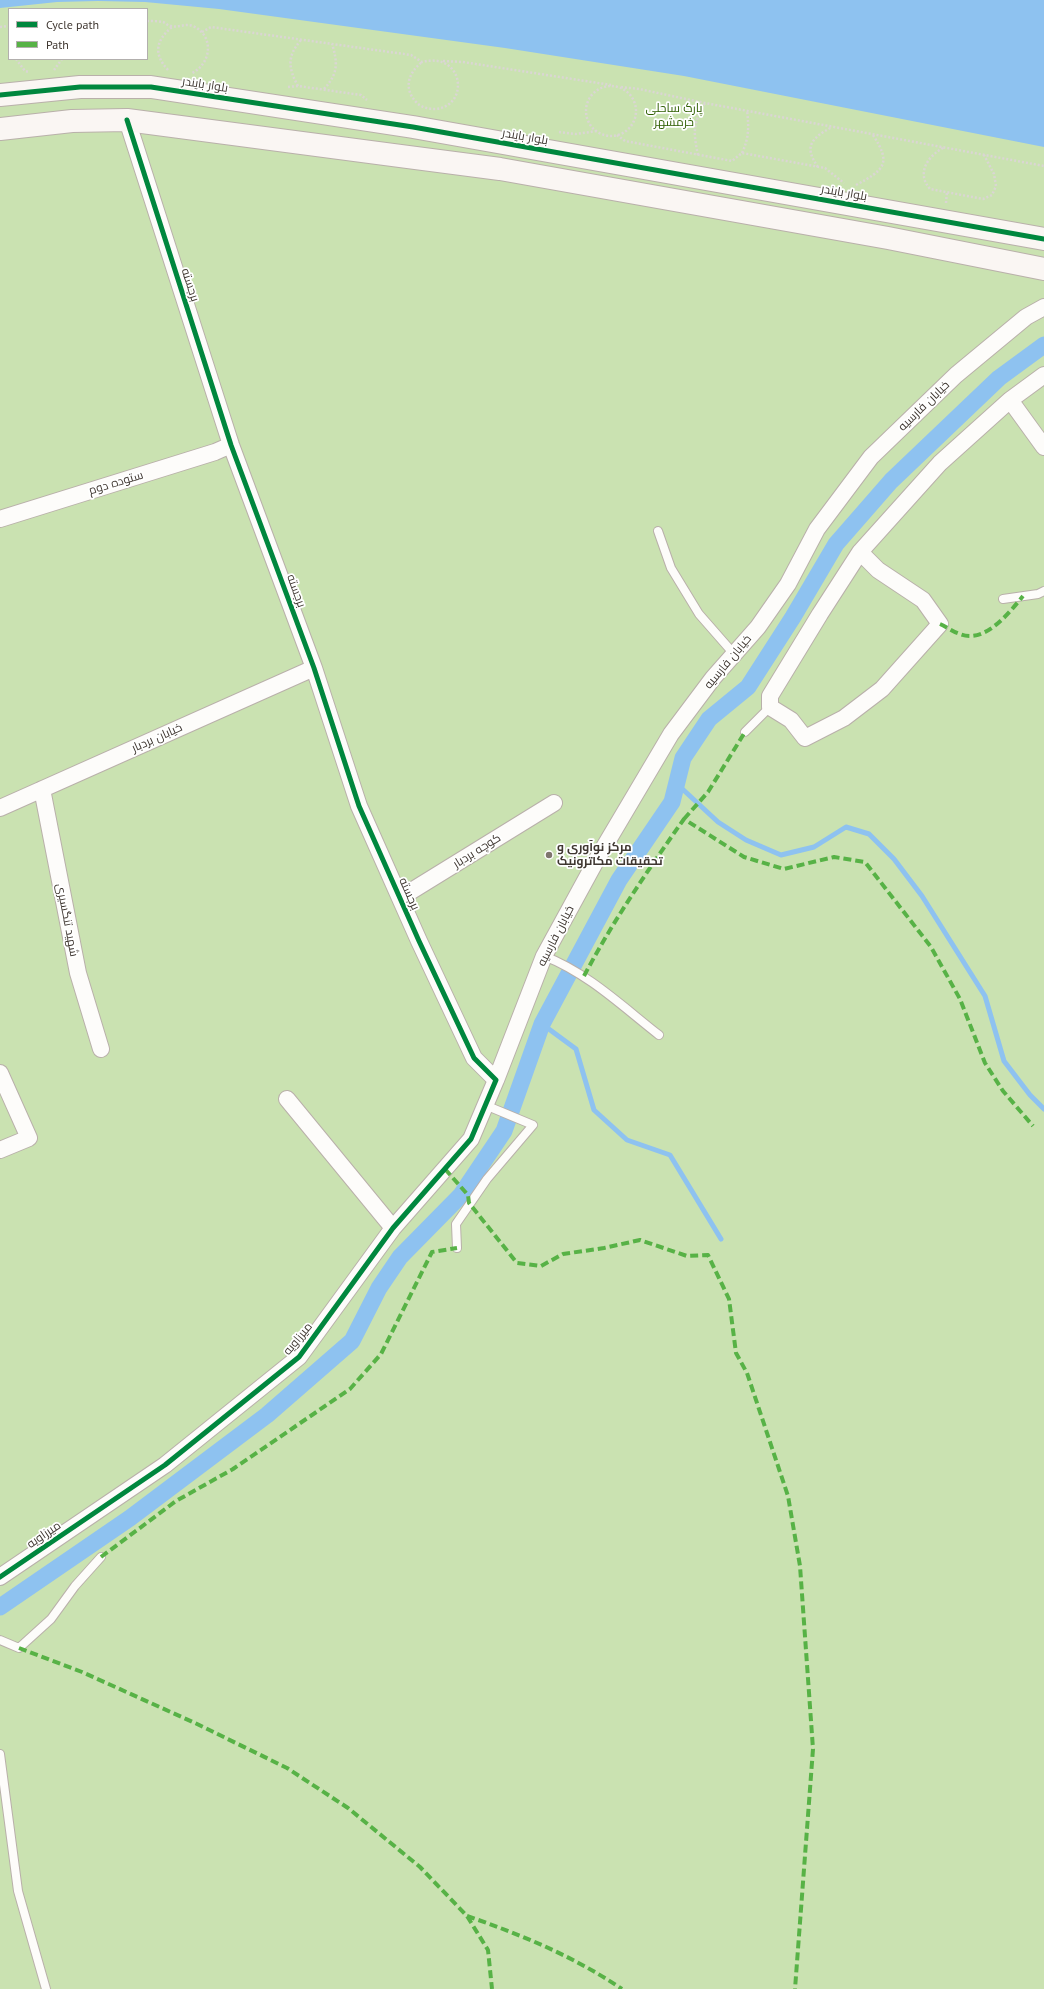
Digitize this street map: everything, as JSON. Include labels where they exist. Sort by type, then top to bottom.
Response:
[{"type":"street","name":"بلوار بایندر","points":[[0,95],[80,87],[151,88],[412,127],[1044,239]]},
{"type":"street","points":[[0,129],[72,121],[127,120],[408,156],[546,178],[888,238],[1044,269]]},
{"type":"street","name":"برجسته","points":[[127,120],[231,445],[314,668],[359,806],[474,1058],[496,1080]]},
{"type":"street","points":[[408,156],[412,127]]},
{"type":"street","name":"خیابان فارسیه","points":[[496,1080],[544,956],[597,859],[671,734],[734,654],[758,627],[788,584],[817,529],[871,457],[956,375],[1026,317],[1044,307]]},
{"type":"street","points":[[860,552],[878,570],[923,600],[940,624],[882,689],[844,718],[804,738],[791,720],[770,707],[770,696],[860,552],[940,463],[1010,400],[1044,374]]},
{"type":"street","points":[[1010,400],[1044,447]]},
{"type":"street","name":"ستوده دوم","points":[[0,519],[208,454],[231,445]]},
{"type":"street","name":"خیابان بردبار","points":[[0,808],[314,668]]},
{"type":"street","name":"شهید تنگسیری","points":[[42,789],[78,973],[101,1049]]},
{"type":"street","name":"کوچه بردبار","points":[[400,898],[554,803]]},
{"type":"street","points":[[0,1072],[29,1138],[0,1150]]},
{"type":"street","name":"میرزاویه","points":[[0,1577],[165,1465],[299,1357],[393,1228],[471,1139],[491,1107],[496,1080]]},
{"type":"street","points":[[287,1099],[393,1228]]},
{"type":"lane","points":[[658,531],[670,568],[698,614],[734,654]]},
{"type":"lane","points":[[1003,599],[1038,594],[1044,591]]},
{"type":"lane","points":[[745,732],[770,707]]},
{"type":"lane","points":[[544,956],[560,962],[577,972],[659,1035]]},
{"type":"lane","points":[[457,1248],[456,1224],[459,1218],[487,1179],[533,1125],[491,1107]]},
{"type":"lane","points":[[0,1640],[19,1648],[51,1619],[75,1586],[101,1557]]},
{"type":"lane","points":[[0,1754],[18,1891],[46,1989]]},
{"type":"path","points":[[148,21],[161,22],[172,27]]},
{"type":"path","points":[[174,72],[169,70],[162,63],[158,53],[159,42],[164,33],[172,27],[183,24],[193,26],[202,32],[207,41],[209,51],[206,61],[199,70],[190,74]]},
{"type":"path","points":[[202,32],[211,27],[411,55],[422,62]]},
{"type":"path","points":[[298,86],[291,74],[290,60],[294,48],[301,40]]},
{"type":"path","points":[[323,89],[333,80],[335,72],[336,58],[332,44]]},
{"type":"path","points":[[443,61],[452,67],[457,76],[458,86],[455,96],[449,104],[439,109],[429,109],[419,105],[412,98],[408,88],[409,77],[422,62],[432,59],[463,62],[611,86],[639,89],[704,103],[1044,166]]},
{"type":"path","points":[[17,60],[24,71],[34,74]]},
{"type":"path","points":[[50,72],[54,70],[61,60]]},
{"type":"path","points":[[611,86],[600,88],[592,94],[587,104],[586,114],[590,124],[597,131],[607,136],[617,135],[627,131],[634,123],[637,112],[632,98],[630,93],[621,87]]},
{"type":"path","points":[[698,155],[694,129],[697,117],[704,103]]},
{"type":"path","points":[[617,135],[625,141],[732,161],[742,153],[748,141],[749,127],[747,110]]},
{"type":"path","points":[[819,167],[811,157],[811,143],[820,134],[832,127]]},
{"type":"path","points":[[856,185],[877,174],[883,164],[883,150],[872,134]]},
{"type":"path","points":[[944,148],[933,153],[926,164],[924,176],[925,183],[930,188],[983,199],[992,195],[996,186],[994,174],[984,155]]},
{"type":"path","points":[[742,153],[825,168],[844,183],[864,187]]},
{"type":"path","points":[[946,203],[947,192]]},
{"type":"path","points":[[939,201],[953,204]]},
{"type":"green space","name":"پارک ساحلی خرمشهر","points":[[0,0],[1044,0],[1044,1989],[0,1989]]},
{"type":"water","points":[[0,0],[1044,0],[1044,147],[684,76],[505,48],[219,9],[145,2],[98,1],[57,2],[0,8]]},
{"type":"waterway","points":[[0,1607],[130,1518],[267,1415],[352,1341],[379,1288],[400,1257],[461,1195],[504,1131],[542,1024],[619,880],[672,802],[683,758],[709,719],[748,687],[793,617],[836,544],[891,481],[999,378],[1044,345]]},
{"type":"waterway","points":[[677,784],[718,822],[746,840],[781,855],[814,847],[846,827],[869,834],[894,859],[922,896],[985,996],[1004,1061],[1030,1095],[1044,1109]]},
{"type":"waterway","points":[[542,1024],[576,1049],[594,1110],[627,1140],[670,1155],[721,1239]]},
{"type":"marked path","points":[[940,624],[960,634],[969,636],[978,635],[996,625],[1011,611],[1023,596]]},
{"type":"marked path","points":[[684,819],[708,792],[745,732]]},
{"type":"marked path","points":[[584,976],[631,896],[684,819],[744,857],[784,869],[834,857],[865,862],[931,947],[960,999],[985,1063],[1003,1091],[1033,1126]]},
{"type":"marked path","points":[[445,1169],[468,1195],[469,1203],[517,1263],[541,1266],[563,1254],[604,1248],[640,1240],[687,1256],[708,1255],[729,1299],[736,1353],[747,1373],[788,1496],[800,1566],[813,1749],[795,1989]]},
{"type":"marked path","points":[[101,1557],[176,1501],[233,1469],[350,1389],[381,1354],[432,1252],[457,1248]]},
{"type":"marked path","points":[[19,1648],[82,1672],[195,1723],[287,1768],[348,1808],[420,1867],[467,1916],[488,1950],[492,1989]]},
{"type":"marked path","points":[[467,1916],[547,1947],[585,1966],[622,1989]]},
{"type":"cycle path","points":[[0,95],[80,87],[151,87],[413,127],[1044,239]]},
{"type":"cycle path","points":[[0,1577],[165,1465],[299,1357],[393,1228],[471,1139],[496,1080],[474,1058],[419,941],[359,806],[314,668],[231,445],[127,120]]},
{"type":"place","name":"مرکز نوآوری و تحقیقات مکاترونیک","points":[[549,855]]}]
